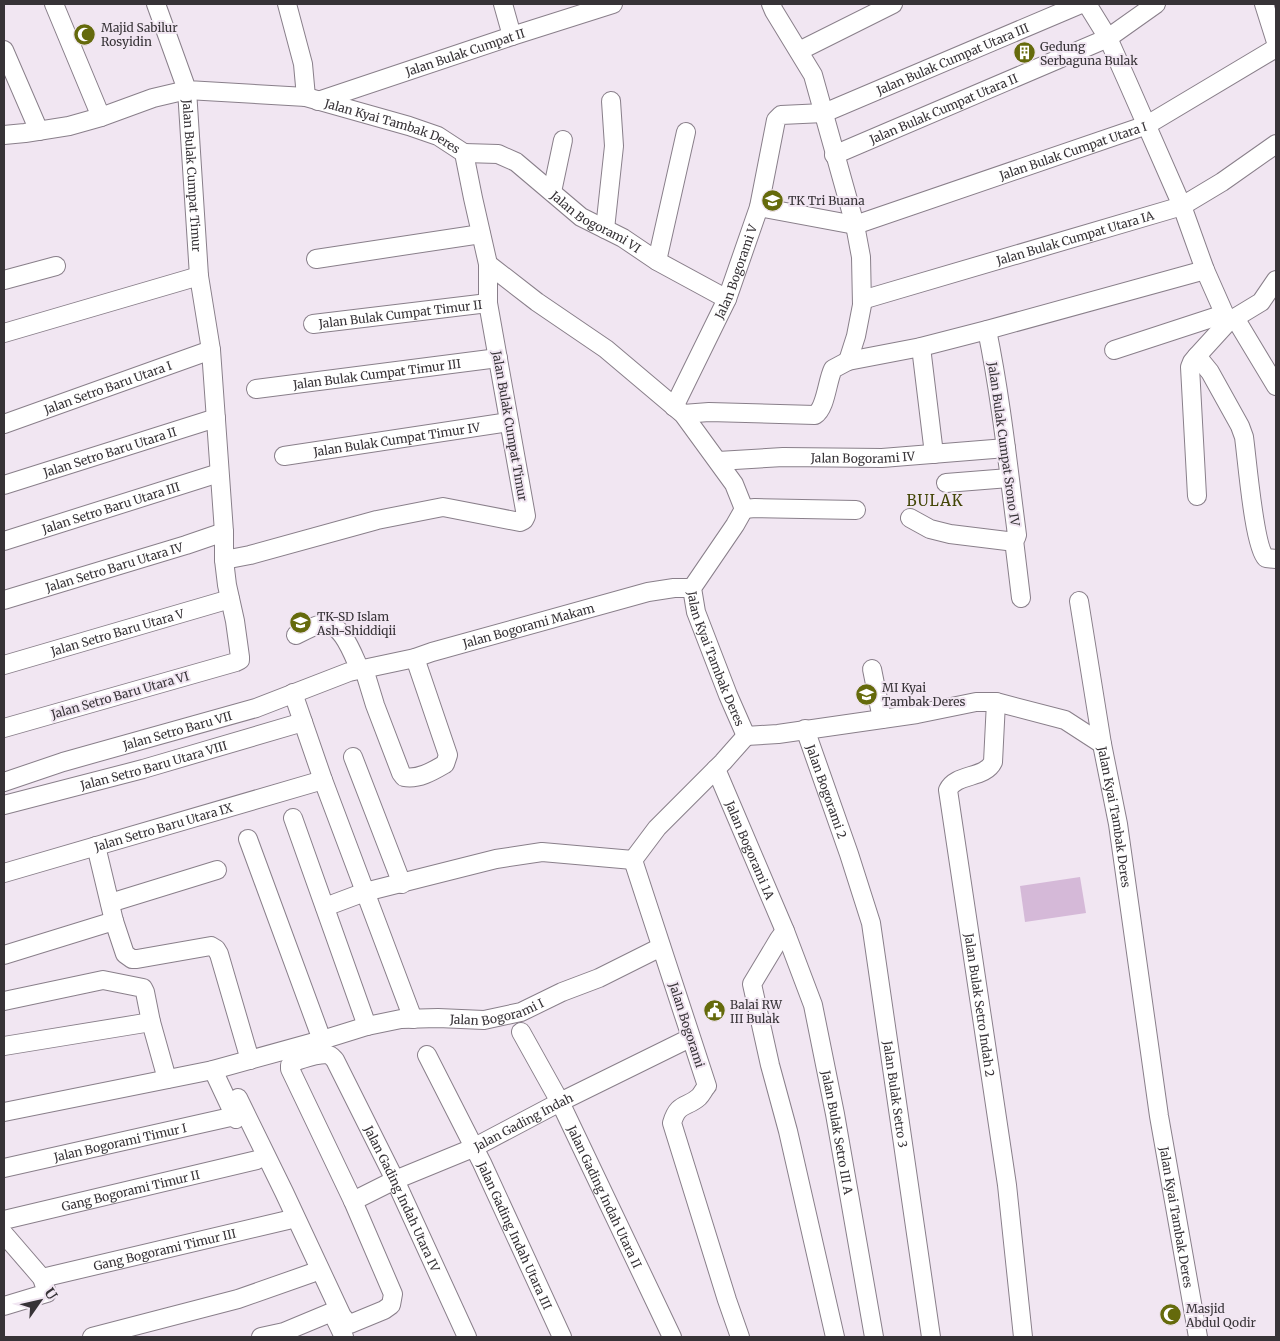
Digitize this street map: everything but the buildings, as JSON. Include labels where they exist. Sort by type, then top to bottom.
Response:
[{"type":"street","points":[[54,4],[102,117]]},
{"type":"street","points":[[156,4],[187,90]]},
{"type":"street","points":[[287,4],[312,99]]},
{"type":"street","points":[[503,4],[512,36]]},
{"type":"street","name":"Jalan Bulak Cumpat II","points":[[312,99],[613,4]]},
{"type":"street","points":[[771,4],[813,75],[855,226],[861,257],[862,300],[856,336],[848,361]]},
{"type":"street","points":[[799,52],[893,4]]},
{"type":"street","name":"Jalan Bulak Cumpat Utara III","points":[[824,114],[1081,4]]},
{"type":"street","points":[[1087,4],[1108,38],[1147,125],[1182,206],[1205,270],[1229,318],[1276,386]]},
{"type":"street","name":"Jalan Bulak Cumpat Utara II","points":[[834,155],[1108,38],[1156,4]]},
{"type":"street","points":[[1264,4],[1276,42]]},
{"type":"street","name":"Jalan Bulak Cumpat Utara I","points":[[855,226],[1147,125],[1276,48]]},
{"type":"street","points":[[4,50],[40,131]]},
{"type":"street","name":"Jalan Kyai Tambak Deres","points":[[4,135],[69,126],[102,117],[153,98],[187,90],[312,99],[438,136],[464,153],[488,264]]},
{"type":"street","name":"Jalan Bulak Cumpat Timur","points":[[187,90],[199,276],[211,350],[224,532],[224,560],[240,657],[240,660],[236,662]]},
{"type":"street","points":[[605,229],[614,146],[611,101]]},
{"type":"street","name":"Jalan Bogorami V","points":[[678,411],[727,299],[759,207],[777,118],[781,115],[824,114]]},
{"type":"street","points":[[657,261],[686,132]]},
{"type":"street","points":[[552,192],[563,140]]},
{"type":"street","name":"Jalan Bulak Cumpat Utara IA","points":[[862,300],[1182,206],[1222,182],[1276,144]]},
{"type":"street","name":"Jalan Bogorami VI","points":[[464,153],[498,154],[508,157],[581,216],[623,238],[657,261],[727,299]]},
{"type":"street","points":[[759,207],[855,226]]},
{"type":"street","points":[[316,259],[481,234]]},
{"type":"street","points":[[488,264],[537,302],[606,349],[678,411],[734,484],[744,509],[856,510]]},
{"type":"street","name":"Jalan Bulak Cumpat Timur","points":[[224,560],[250,555],[377,520],[443,507],[522,522],[526,516],[488,303],[488,264]]},
{"type":"street","points":[[4,280],[56,266]]},
{"type":"street","points":[[678,411],[815,415],[819,412],[823,402],[833,369],[848,361],[987,330],[1205,270]]},
{"type":"street","points":[[4,333],[199,276]]},
{"type":"street","points":[[1114,350],[1229,318],[1261,302],[1276,283]]},
{"type":"street","name":"Jalan Bulak Cumpat Timur II","points":[[313,324],[488,303]]},
{"type":"street","points":[[1197,496],[1190,367],[1192,362],[1229,318]]},
{"type":"street","name":"Jalan Bulak Cumpat Srono IV","points":[[910,518],[930,529],[950,534],[1008,541],[1014,540],[1017,535],[994,366],[987,330]]},
{"type":"street","points":[[921,346],[934,454]]},
{"type":"street","name":"Jalan Setro Baru Utara I","points":[[4,424],[211,350]]},
{"type":"street","points":[[1197,356],[1210,372],[1240,426],[1244,437],[1254,519],[1262,552],[1266,558],[1276,559]]},
{"type":"street","name":"Jalan Bulak Cumpat Timur III","points":[[256,389],[498,358]]},
{"type":"street","name":"Jalan Setro Baru Utara II","points":[[4,485],[216,418]]},
{"type":"street","name":"Jalan Bulak Cumpat Timur IV","points":[[284,456],[509,422]]},
{"type":"street","name":"Jalan Bogorami IV","points":[[718,462],[783,457],[882,458],[1006,448]]},
{"type":"street","name":"Jalan Setro Baru Utara III","points":[[4,541],[219,472]]},
{"type":"street","points":[[946,482],[1009,478]]},
{"type":"street","name":"Jalan Kyai Tambak Deres","points":[[744,509],[692,588],[696,612],[746,736],[778,734],[917,714],[976,702],[996,702],[1065,720],[1102,744],[1118,824],[1159,1116],[1198,1337]]},
{"type":"street","name":"Jalan Setro Baru Utara IV","points":[[4,600],[224,532]]},
{"type":"street","points":[[1014,540],[1021,598]]},
{"type":"street","name":"Jalan Bogorami Makam","points":[[357,670],[415,658],[648,592],[674,588],[692,588]]},
{"type":"street","name":"Jalan Setro Baru Utara V","points":[[4,665],[230,599]]},
{"type":"street","points":[[1079,601],[1102,744]]},
{"type":"street","points":[[296,634],[322,624],[332,626],[342,634],[350,647],[357,670],[375,705],[401,773],[404,777],[409,778],[428,774],[445,764],[448,755],[415,658]]},
{"type":"street","name":"Jalan Setro Baru Utara VI","points":[[4,728],[236,662]]},
{"type":"street","points":[[872,669],[882,719]]},
{"type":"street","name":"Jalan Setro Baru VII","points":[[4,782],[63,762],[256,708],[357,670]]},
{"type":"street","points":[[293,693],[322,780],[413,1019]]},
{"type":"street","name":"Jalan Bulak Setro Indah 2","points":[[996,702],[992,765],[954,782],[948,790],[1007,1185],[1024,1337]]},
{"type":"street","name":"Jalan Setro Baru Utara VIII","points":[[4,805],[143,769],[303,722]]},
{"type":"street","name":"Jalan Bogorami 2","points":[[805,729],[849,854]]},
{"type":"street","points":[[325,907],[365,892],[496,859],[542,852],[633,860],[657,828],[746,736]]},
{"type":"street","points":[[353,757],[402,884]]},
{"type":"street","name":"Jalan Bogorami 1A","points":[[716,769],[786,931]]},
{"type":"street","name":"Jalan Setro Baru Utara IX","points":[[4,873],[322,780]]},
{"type":"street","points":[[293,818],[367,1026]]},
{"type":"street","points":[[248,839],[322,1040]]},
{"type":"street","points":[[96,846],[114,921],[125,954],[132,959],[137,959],[211,946],[216,949],[250,1060]]},
{"type":"street","name":"Jalan Bulak Setro 3","points":[[849,854],[871,923],[931,1337]]},
{"type":"street","name":"Jalan Bogorami","points":[[633,860],[707,1086],[699,1097],[680,1108],[672,1122],[740,1337]]},
{"type":"street","points":[[110,903],[217,870]]},
{"type":"street","points":[[4,955],[114,921]]},
{"type":"street","points":[[786,931],[752,984],[835,1337]]},
{"type":"street","name":"Jalan Bulak Setro III A","points":[[786,931],[813,1005],[835,1114],[874,1337]]},
{"type":"street","name":"Jalan Bogorami I","points":[[4,1112],[212,1070],[367,1026],[401,1019],[484,1020],[521,1012],[562,992],[599,978],[661,947]]},
{"type":"street","points":[[4,1001],[103,980],[143,988],[167,1079]]},
{"type":"street","points":[[4,1046],[151,1022]]},
{"type":"street","name":"Jalan Gading Indah Utara II","points":[[521,1032],[560,1102],[672,1337]]},
{"type":"street","name":"Jalan Gading Indah","points":[[353,1201],[395,1180],[473,1148],[560,1102],[690,1038]]},
{"type":"street","name":"Jalan Gading Indah Utara IV","points":[[353,1201],[290,1069],[290,1065],[294,1061],[324,1054],[330,1055],[335,1060],[395,1180],[468,1337]]},
{"type":"street","name":"Jalan Gading Indah Utara III","points":[[427,1055],[562,1337]]},
{"type":"street","points":[[212,1070],[288,1220],[344,1337]]},
{"type":"street","points":[[238,1098],[342,1316],[350,1324],[384,1310],[391,1305],[394,1294],[353,1201]]},
{"type":"street","name":"Jalan Bogorami Timur I","points":[[4,1168],[235,1116]]},
{"type":"street","name":"Gang Bogorami Timur II","points":[[4,1220],[257,1160]]},
{"type":"street","name":"Gang Bogorami Timur III","points":[[42,1278],[288,1220]]},
{"type":"street","points":[[4,1234],[10,1252],[42,1278],[47,1293],[4,1306]]},
{"type":"street","points":[[92,1337],[238,1299],[312,1273]]},
{"type":"street","points":[[261,1337],[284,1332],[332,1312]]},
{"type":"shaded area","points":[[1080,877],[1086,913],[1025,922],[1020,886]]},
{"type":"place","name":"Majid Sabilur Rosyidin","points":[[85,34]]},
{"type":"place","name":"Gedung Serbaguna Bulak","points":[[1024,53]]},
{"type":"place","name":"TK Tri Buana","points":[[772,200]]},
{"type":"place","name":"TK-SD Islam Ash-Shiddiqii","points":[[301,623]]},
{"type":"place","name":"MI Kyai Tambak Deres","points":[[866,694]]},
{"type":"place","name":"Balai RW III Bulak","points":[[714,1011]]},
{"type":"place","name":"Masjid Abdul Qodir","points":[[1170,1315]]},
{"type":"district","name":"BULAK","points":[[935,500]]}]
